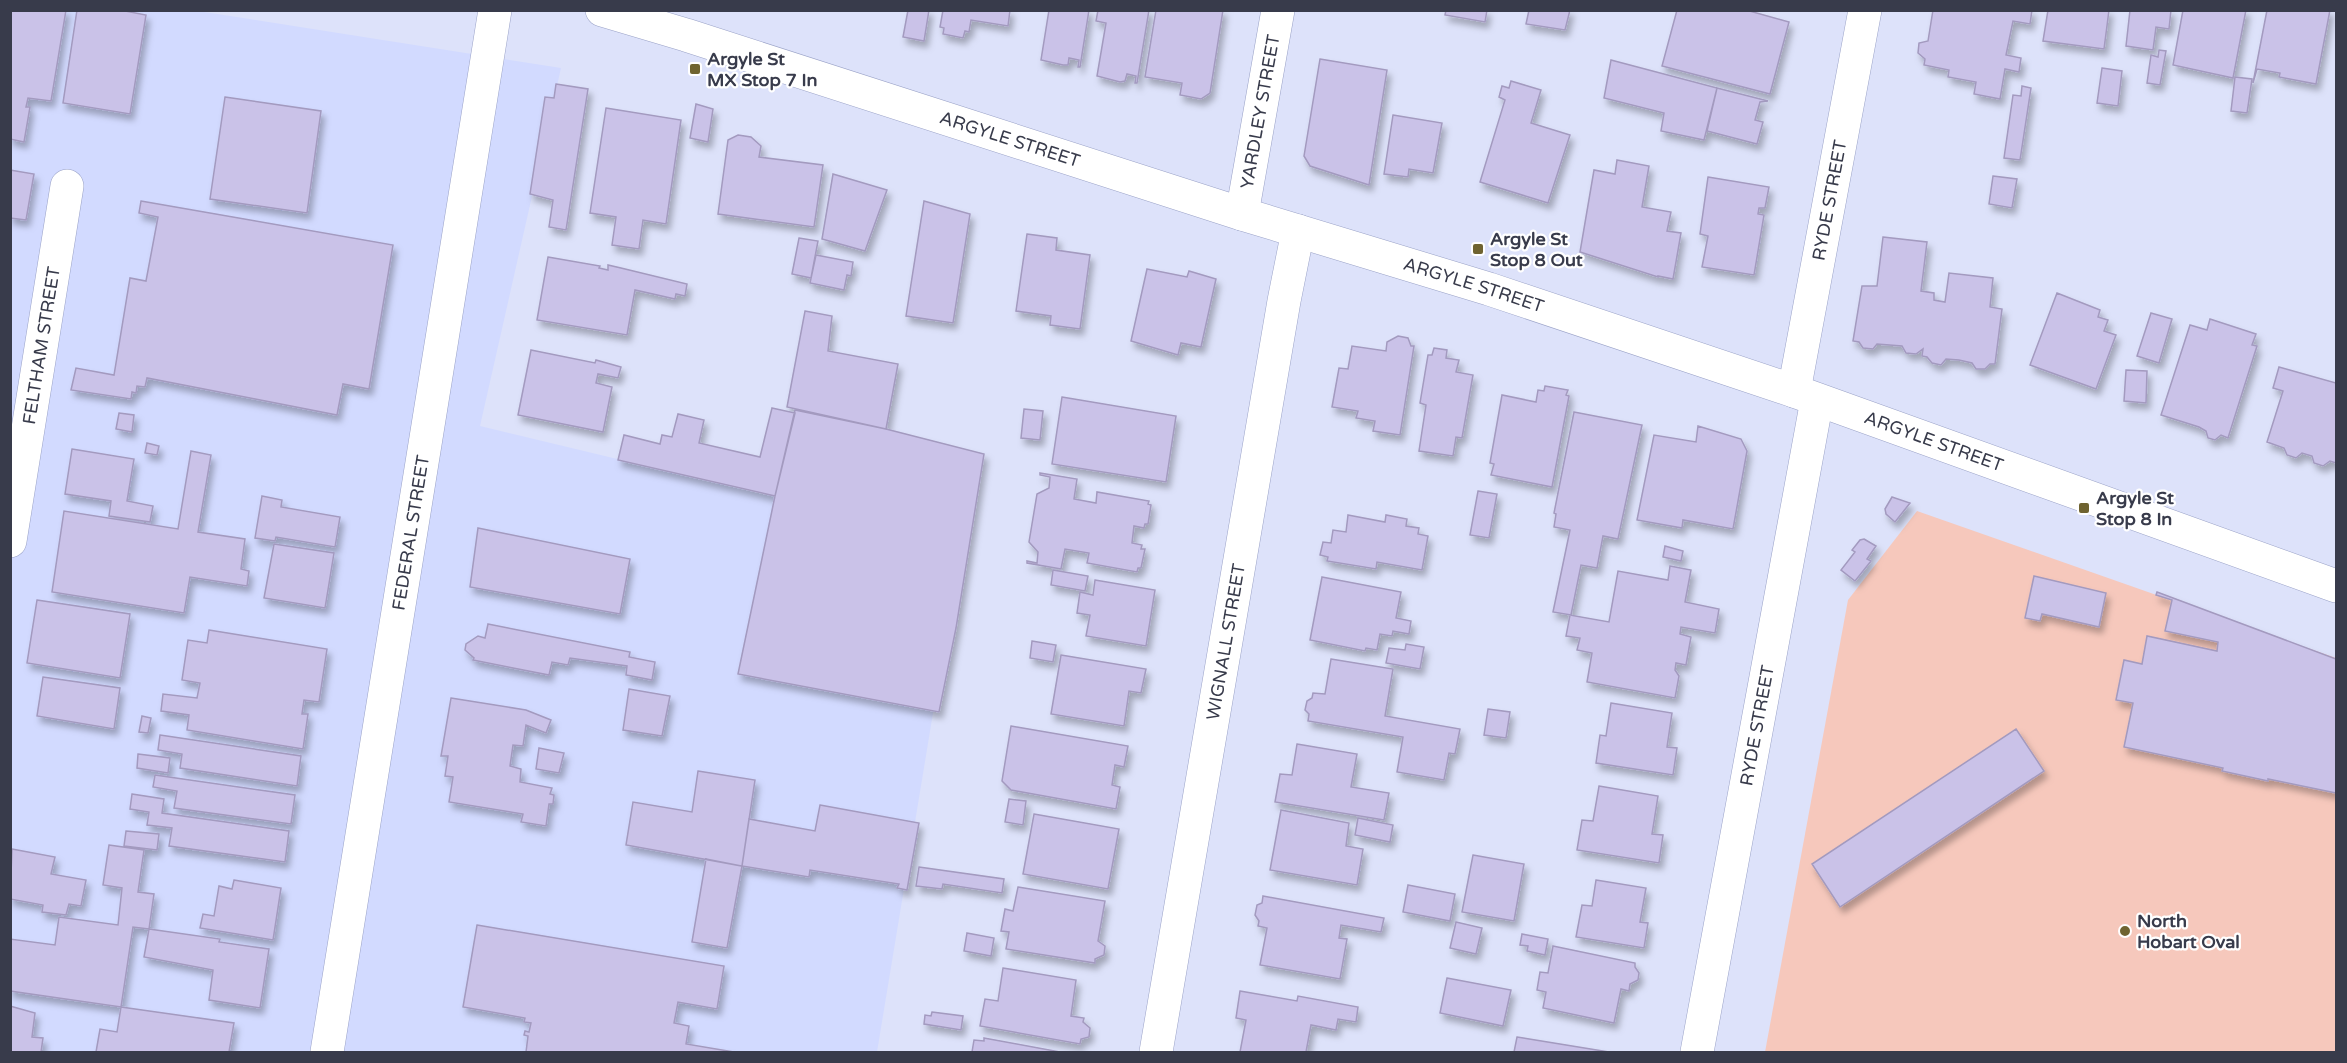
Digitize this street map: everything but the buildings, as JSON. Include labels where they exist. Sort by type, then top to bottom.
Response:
[{"type":"street","name":"FEDERAL STREET","points":[[327,1053],[495,10]]},
{"type":"street","name":"ARGYLE STREET","points":[[602,10],[1242,214],[1489,289],[1806,395],[2337,586]]},
{"type":"street","name":"YARDLEY STREET","points":[[1242,214],[1278,10]]},
{"type":"street","name":"RYDE STREET","points":[[1697,1053],[1806,395],[1865,10]]},
{"type":"street","name":"FELTHAM STREET","points":[[10,542],[67,186]]},
{"type":"street","name":"WIGNALL STREET","points":[[1156,1053],[1284,301],[1298,231]]},
{"type":"shaded area","points":[[10,11],[198,11],[561,68],[480,426],[767,495],[798,413],[975,459],[877,1052],[11,1052]]},
{"type":"shaded area","name":"North Hobart Oval","points":[[1917,511],[2336,658],[2336,1052],[1765,1052],[1848,600]]},
{"type":"place","name":"Argyle St MX Stop 7 In","points":[[695,69]]},
{"type":"place","name":"Argyle St Stop 8 Out","points":[[1478,249]]},
{"type":"place","name":"Argyle St Stop 8 In","points":[[2084,508]]},
{"type":"place","name":"North Hobart Oval","points":[[2125,931]]}]
